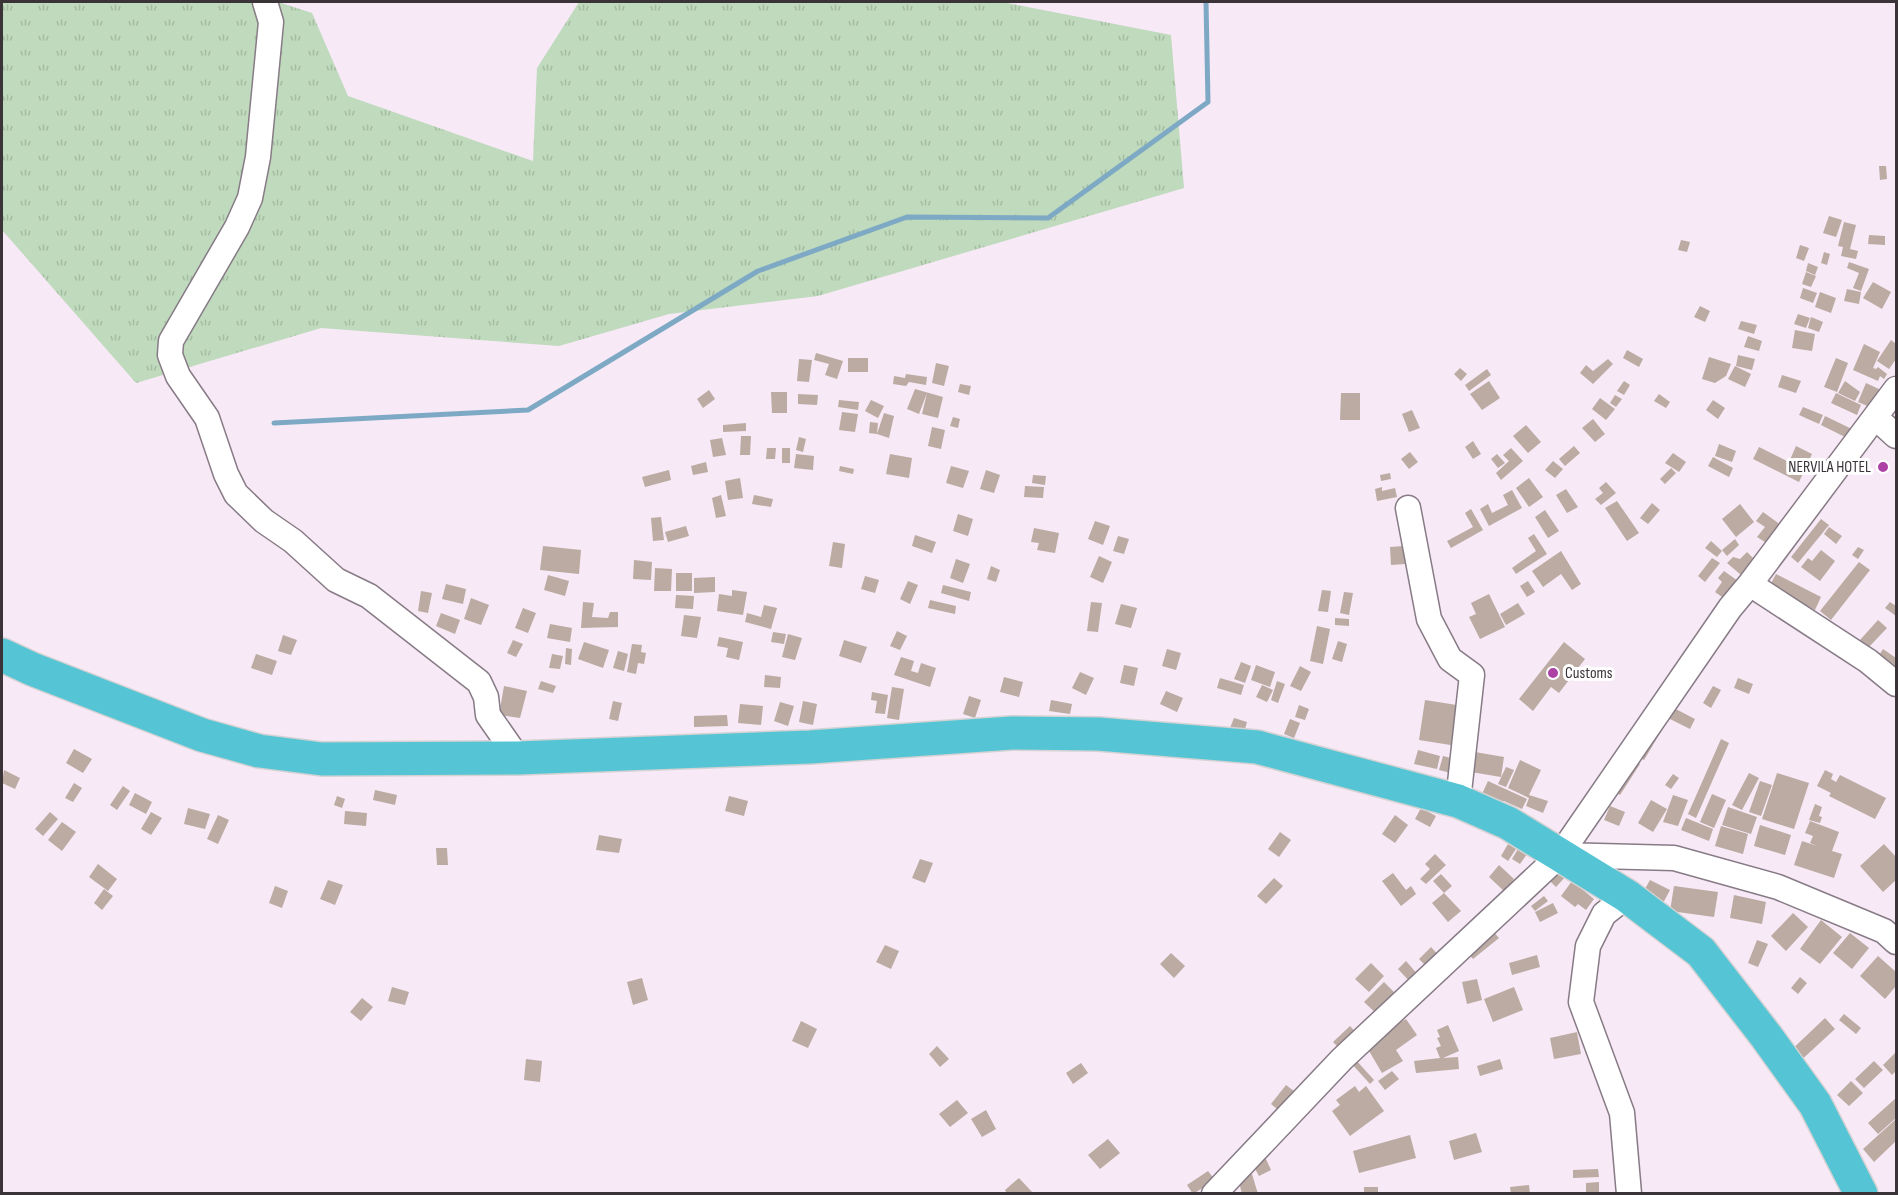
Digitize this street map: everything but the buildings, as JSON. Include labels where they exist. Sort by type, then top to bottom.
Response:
[{"type":"highway","points":[[2,656],[202,735],[259,751],[322,759],[518,758],[810,747],[1012,733],[1098,734],[1257,747],[1458,801],[1508,823],[1627,896],[1701,952],[1815,1104],[1861,1194]]},
{"type":"street","points":[[265,2],[271,22],[258,158],[250,198],[237,227],[171,340],[170,355],[178,376],[207,418],[226,474],[236,494],[336,580],[369,596],[478,682],[486,697],[488,715],[518,758]]},
{"type":"street","points":[[1214,1194],[1342,1059],[1560,855],[1730,608],[1896,389]]},
{"type":"street","points":[[1875,417],[1896,436]]},
{"type":"street","points":[[1408,508],[1429,619],[1450,659],[1472,675],[1458,801]]},
{"type":"street","points":[[1750,584],[1868,661],[1896,684]]},
{"type":"street","points":[[1560,855],[1674,858],[1778,887],[1884,931],[1896,942]]},
{"type":"street","points":[[1627,896],[1604,914],[1588,946],[1581,1002],[1622,1113],[1629,1194]]},
{"type":"green space","points":[[2,2],[278,2],[312,13],[348,96],[533,161],[537,68],[579,2],[1002,2],[1171,35],[1184,188],[818,296],[669,314],[559,346],[321,328],[136,383],[2,230]]},
{"type":"waterway","points":[[274,423],[528,410],[758,271],[907,217],[1048,218],[1208,102],[1206,2]]},
{"type":"place","name":"NERVILA HOTEL","points":[[1883,467]]},
{"type":"place","name":"Customs","points":[[1553,673]]}]
